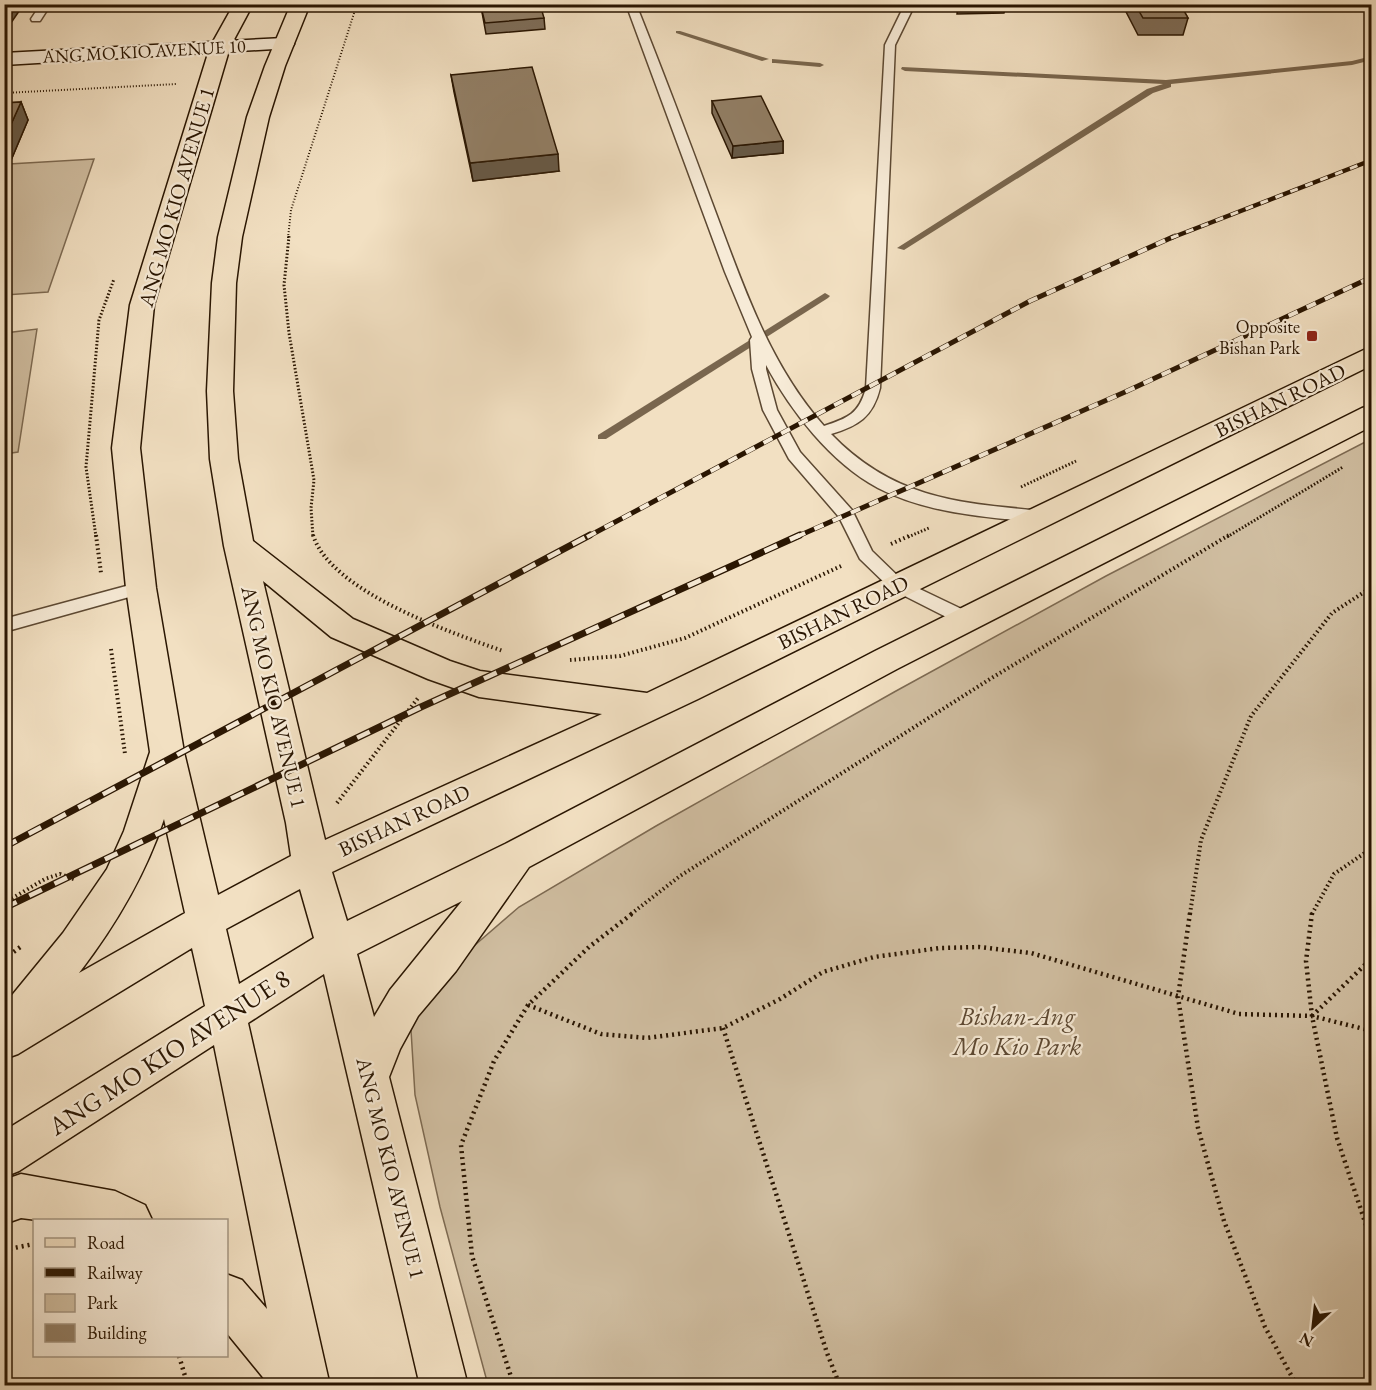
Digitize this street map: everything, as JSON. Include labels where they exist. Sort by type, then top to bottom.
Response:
[{"type":"main road","name":"ANG MO KIO AVENUE 1","points":[[244,4],[222,60],[142,305],[126,448],[141,588],[167,752],[227,1015],[306,1386]]},
{"type":"main road","name":"ANG MO KIO AVENUE 1","points":[[301,4],[271,59],[230,237],[224,283],[220,390],[224,459],[239,546],[304,823],[311,864],[347,986],[444,1386]]},
{"type":"main road","name":"ANG MO KIO AVENUE 10","points":[[4,59],[271,59]]},
{"type":"main road","name":"ANG MO KIO AVENUE 10","points":[[4,78],[222,60]]},
{"type":"main road","name":"BISHAN ROAD","points":[[311,864],[648,707],[897,585],[1043,517],[1371,354]]},
{"type":"main road","points":[[334,946],[518,855],[966,619],[1371,414]]},
{"type":"main road","points":[[239,546],[342,628],[439,670],[479,684],[648,707]]},
{"type":"main road","points":[[4,1038],[95,922],[113,892],[133,856],[167,752]]},
{"type":"main road","points":[[369,1077],[383,1040],[404,1003],[442,957],[518,855]]},
{"type":"main road","points":[[4,1038],[206,921],[311,864]]},
{"type":"main road","name":"ANG MO KIO AVENUE 8","points":[[4,1156],[334,946]]},
{"type":"main road","points":[[4,1202],[21,1196],[115,1213],[126,1219]]},
{"type":"main road","points":[[228,1298],[301,1386]]},
{"type":"lane","points":[[36,19],[46,4]]},
{"type":"lane","points":[[631,4],[756,333],[766,367],[770,410],[794,455],[846,514],[866,555],[897,585],[966,619]]},
{"type":"lane","points":[[820,433],[858,418],[867,408],[874,370],[880,281],[890,45],[910,4]]},
{"type":"lane","points":[[766,367],[820,433],[848,458],[883,483],[925,501],[972,510],[1043,517]]},
{"type":"lane","points":[[4,626],[141,588]]},
{"type":"path","points":[[357,4],[291,210],[284,285],[289,333],[314,480],[311,508],[313,537],[321,554],[341,575],[387,603],[469,639],[511,654]]},
{"type":"path","points":[[4,93],[181,84]]},
{"type":"path","points":[[514,1386],[472,1256],[461,1145],[494,1061],[528,1005],[589,947],[680,876],[990,679],[1352,462]]},
{"type":"path","points":[[559,661],[620,656],[685,638],[866,555]]},
{"type":"path","points":[[1297,1386],[1264,1327],[1224,1221],[1198,1128],[1178,998],[1201,840],[1251,716],[1332,613],[1371,587]]},
{"type":"path","points":[[339,802],[439,670],[469,639]]},
{"type":"path","points":[[1371,848],[1334,874],[1312,913],[1306,961],[1312,1016],[1337,1138],[1371,1243]]},
{"type":"path","points":[[4,903],[45,879],[60,874],[83,882]]},
{"type":"path","points":[[528,1005],[602,1034],[647,1038],[723,1028],[780,999],[823,972],[874,957],[940,948],[979,947],[1031,953],[1178,998],[1239,1014],[1312,1016],[1371,1031]]},
{"type":"path","points":[[1312,1016],[1371,958]]},
{"type":"path","points":[[723,1028],[827,1353],[840,1386]]},
{"type":"path","points":[[4,1250],[33,1244]]},
{"type":"path","points":[[179,1357],[188,1386]]},
{"type":"green space","points":[[94,159],[48,292],[5,295],[4,174],[9,164]]},
{"type":"green space","points":[[37,329],[18,452],[5,454],[5,333]]},
{"type":"green space","name":"Bishan-Ang Mo Kio Park","points":[[1371,439],[1371,1385],[488,1385],[440,1207],[415,1095],[410,1014],[453,964],[519,907],[656,826],[1106,576]]},
{"type":"building","points":[[4,4],[18,4],[4,24]]},
{"type":"building","points":[[540,4],[544,18],[485,23],[481,7]]},
{"type":"building","points":[[1135,4],[1180,4],[1188,18],[1143,18]]},
{"type":"building","points":[[532,67],[558,154],[470,163],[451,75]]},
{"type":"building","points":[[761,96],[783,141],[733,146],[712,101]]},
{"type":"building","points":[[21,102],[4,140],[4,103]]},
{"type":"waterway","points":[[678,32],[765,59]]},
{"type":"waterway","points":[[905,69],[1166,82],[1352,63],[1372,58]]},
{"type":"waterway","points":[[775,61],[820,65]]},
{"type":"waterway","points":[[901,248],[1150,91],[1168,85]]},
{"type":"waterway","points":[[602,437],[825,296]]},
{"type":"railway","points":[[1171,238],[1372,160]]},
{"type":"railway","points":[[587,537],[1030,301],[1175,236]]},
{"type":"railway","points":[[796,537],[1125,392],[1372,277]]},
{"type":"railway","points":[[4,847],[590,535]]},
{"type":"railway","points":[[4,908],[421,707],[800,535]]},
{"type":"place","name":"Opposite Bishan Park","points":[[1312,336]]}]
